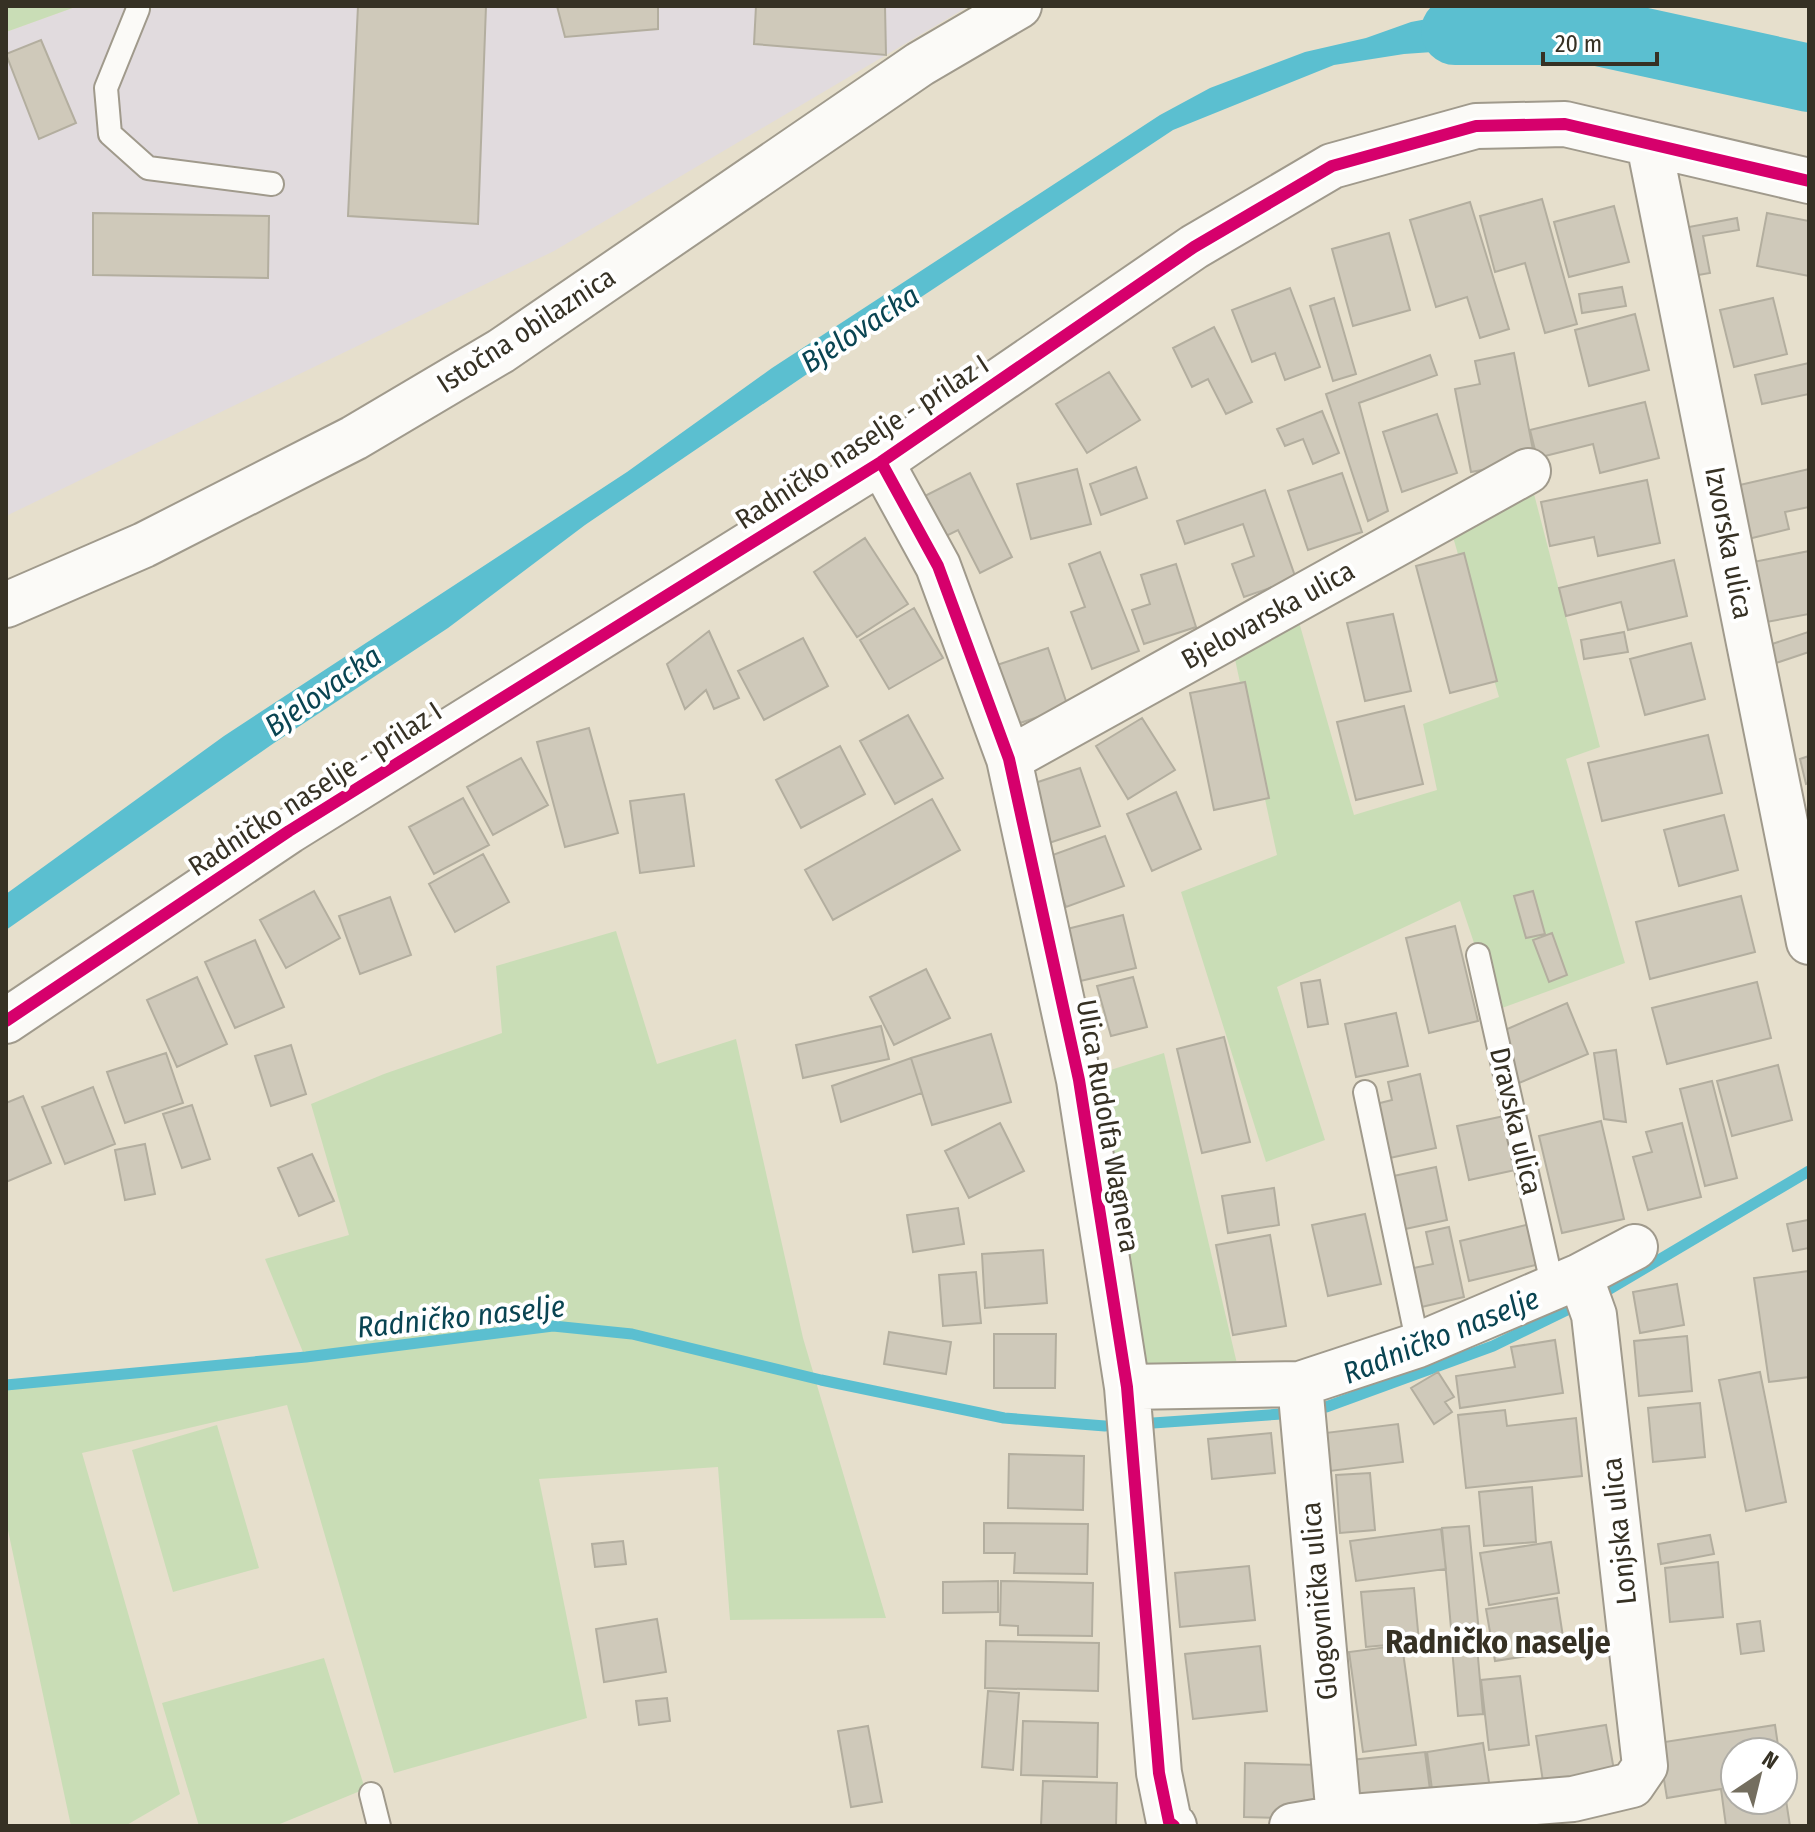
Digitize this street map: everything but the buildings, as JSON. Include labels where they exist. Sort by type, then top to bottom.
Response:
[{"type":"street","name":"Istočna obilaznica","points":[[6,605],[144,545],[354,438],[501,351],[920,64],[1019,6]]},
{"type":"street","name":"Radničko naselje - prilaz I","points":[[6,1021],[289,831],[881,462],[1194,247],[1332,166],[1476,126],[1565,124],[1809,181]]},
{"type":"street","name":"Izvorska ulica","points":[[1649,144],[1809,942]]},
{"type":"street","name":"Ulica Rudolfa Wagnera","points":[[881,462],[938,566],[1009,759],[1079,1080],[1127,1387],[1159,1773],[1169,1822],[1174,1826]]},
{"type":"street","name":"Bjelovarska ulica","points":[[1009,759],[1528,471]]},
{"type":"street","points":[[1127,1387],[1300,1384],[1418,1345],[1567,1282],[1635,1247]]},
{"type":"street","name":"Lonjska ulica","points":[[1339,1818],[1573,1799],[1632,1785],[1645,1766],[1594,1315],[1567,1282]]},
{"type":"street","name":"Glogovnička ulica","points":[[1300,1384],[1339,1818]]},
{"type":"street","points":[[1292,1826],[1339,1818]]},
{"type":"lane","points":[[137,6],[106,88],[110,134],[148,168],[272,184]]},
{"type":"lane","name":"Dravska ulica","points":[[1478,955],[1567,1282]]},
{"type":"lane","points":[[1365,1092],[1418,1345]]},
{"type":"lane","points":[[371,1794],[379,1826]]},
{"type":"shaded area","points":[[78,6],[969,6],[554,251],[6,516],[6,32]]},
{"type":"green space","points":[[6,6],[78,6],[6,32]]},
{"type":"green space","points":[[1528,471],[1600,747],[1566,759],[1625,963],[1491,1012],[1478,955],[1460,901],[1277,987],[1325,1140],[1266,1162],[1181,892],[1277,855],[1230,636],[1293,601],[1354,815],[1437,790],[1423,724],[1499,697],[1447,516]]},
{"type":"green space","points":[[616,931],[657,1064],[736,1039],[803,1338],[886,1618],[730,1620],[718,1467],[539,1479],[587,1718],[394,1773],[287,1405],[82,1453],[180,1794],[125,1826],[71,1826],[6,1521],[6,1385],[305,1357],[265,1259],[349,1235],[311,1104],[384,1074],[502,1033],[496,966]]},
{"type":"green space","points":[[1164,1053],[1242,1385],[1127,1387],[1079,1080]]},
{"type":"green space","points":[[217,1425],[259,1568],[173,1592],[132,1450]]},
{"type":"green space","points":[[324,1658],[365,1789],[275,1826],[199,1826],[162,1703]]},
{"type":"water","points":[[1459,13],[1548,31],[1520,38],[1477,40],[1461,50],[1404,54],[1334,65],[1173,130],[585,525],[448,628],[274,743],[6,930],[6,894],[224,736],[627,472],[772,368],[1160,115],[1210,88],[1305,52],[1366,38],[1411,22]]},
{"type":"waterway","name":"Bjelovacka","points":[[1455,31],[1594,31],[1809,78]]},
{"type":"waterway","name":"Radničko naselje","points":[[1608,1290],[1809,1171]]},
{"type":"waterway","name":"Radničko naselje","points":[[1326,1407],[1493,1346],[1573,1307]]},
{"type":"waterway","name":"Radničko naselje","points":[[6,1385],[306,1357],[553,1326],[632,1334],[821,1380],[1004,1418],[1105,1426]]},
{"type":"waterway","name":"Radničko naselje","points":[[1153,1423],[1282,1414]]},
{"type":"cycle path","points":[[6,1021],[289,831],[881,462],[1194,247],[1332,166],[1476,126],[1565,124],[1809,181]]},
{"type":"cycle path","points":[[881,462],[938,566],[1009,759],[1079,1080],[1127,1387],[1159,1773],[1169,1822],[1174,1826]]},
{"type":"district","name":"Radničko naselje","points":[[1498,1642]]}]
